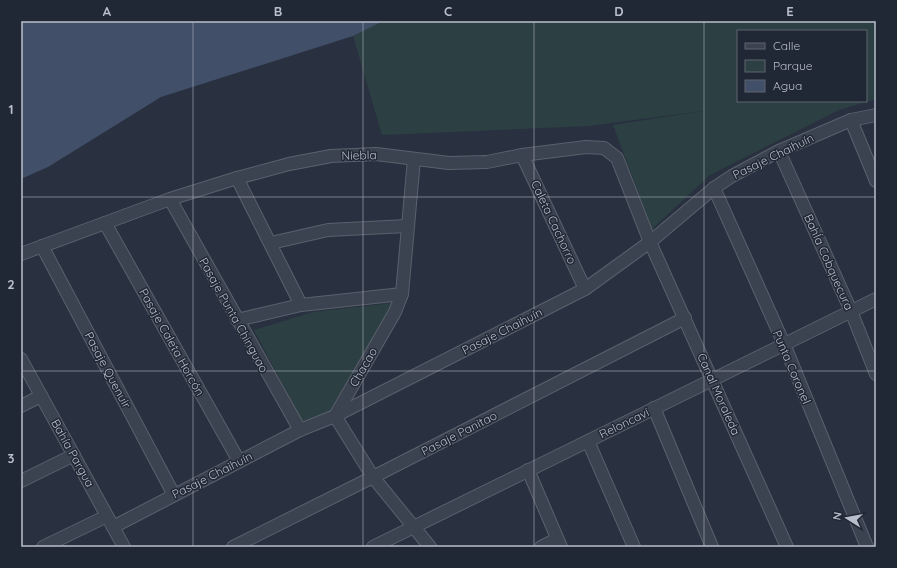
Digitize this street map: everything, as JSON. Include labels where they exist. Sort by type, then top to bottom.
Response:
[{"type":"street","name":"Pasaje Chaihuín","points":[[113,527],[300,430],[335,416],[585,289],[650,242],[714,188],[732,176],[780,151],[851,120],[876,115]]},
{"type":"street","points":[[851,120],[876,181]]},
{"type":"street","name":"Niebla","points":[[21,254],[170,199],[237,178],[289,164],[331,156],[376,154],[448,163],[487,162],[586,147],[604,148],[617,158],[650,242]]},
{"type":"street","name":"BahÍa Cobquecura","points":[[780,151],[851,311],[876,374]]},
{"type":"street","name":"Caleta Cachorro","points":[[522,156],[585,289]]},
{"type":"street","name":"Chacao","points":[[335,416],[395,312],[402,294],[414,159]]},
{"type":"street","points":[[237,178],[301,305]]},
{"type":"street","name":"Punta Coronel","points":[[714,188],[784,344],[867,547]]},
{"type":"street","name":"Pasaje Punta Chinguao","points":[[170,199],[300,430]]},
{"type":"street","name":"Pasaje Caleta Horcón","points":[[106,223],[239,461]]},
{"type":"street","points":[[270,243],[328,230],[407,226]]},
{"type":"street","name":"Canal Moraleda","points":[[650,242],[787,547]]},
{"type":"street","name":"Pasaje Quenuir","points":[[42,246],[174,495]]},
{"type":"street","points":[[237,320],[301,305],[402,294]]},
{"type":"street","name":"Reloncaví","points":[[373,547],[876,299]]},
{"type":"street","name":"Pasaje Panitao","points":[[232,547],[685,318]]},
{"type":"street","name":"Bahía Pargua","points":[[21,358],[124,547]]},
{"type":"street","points":[[21,406],[41,396]]},
{"type":"street","points":[[654,408],[712,547]]},
{"type":"street","points":[[335,416],[373,477],[430,547]]},
{"type":"street","points":[[588,441],[634,547]]},
{"type":"street","points":[[21,481],[74,454]]},
{"type":"street","points":[[528,470],[559,543],[541,547]]},
{"type":"street","points":[[43,547],[107,516]]},
{"type":"green space","points":[[381,21],[876,21],[876,99],[867,102],[867,30],[737,30],[737,102],[866,102],[839,110],[710,175],[652,229],[613,125],[703,111],[588,126],[382,135],[353,36]]},
{"type":"green space","points":[[393,303],[329,412],[302,421],[254,330],[313,312]]},
{"type":"water","points":[[21,21],[383,21],[353,36],[161,97],[48,167],[21,179]]}]
